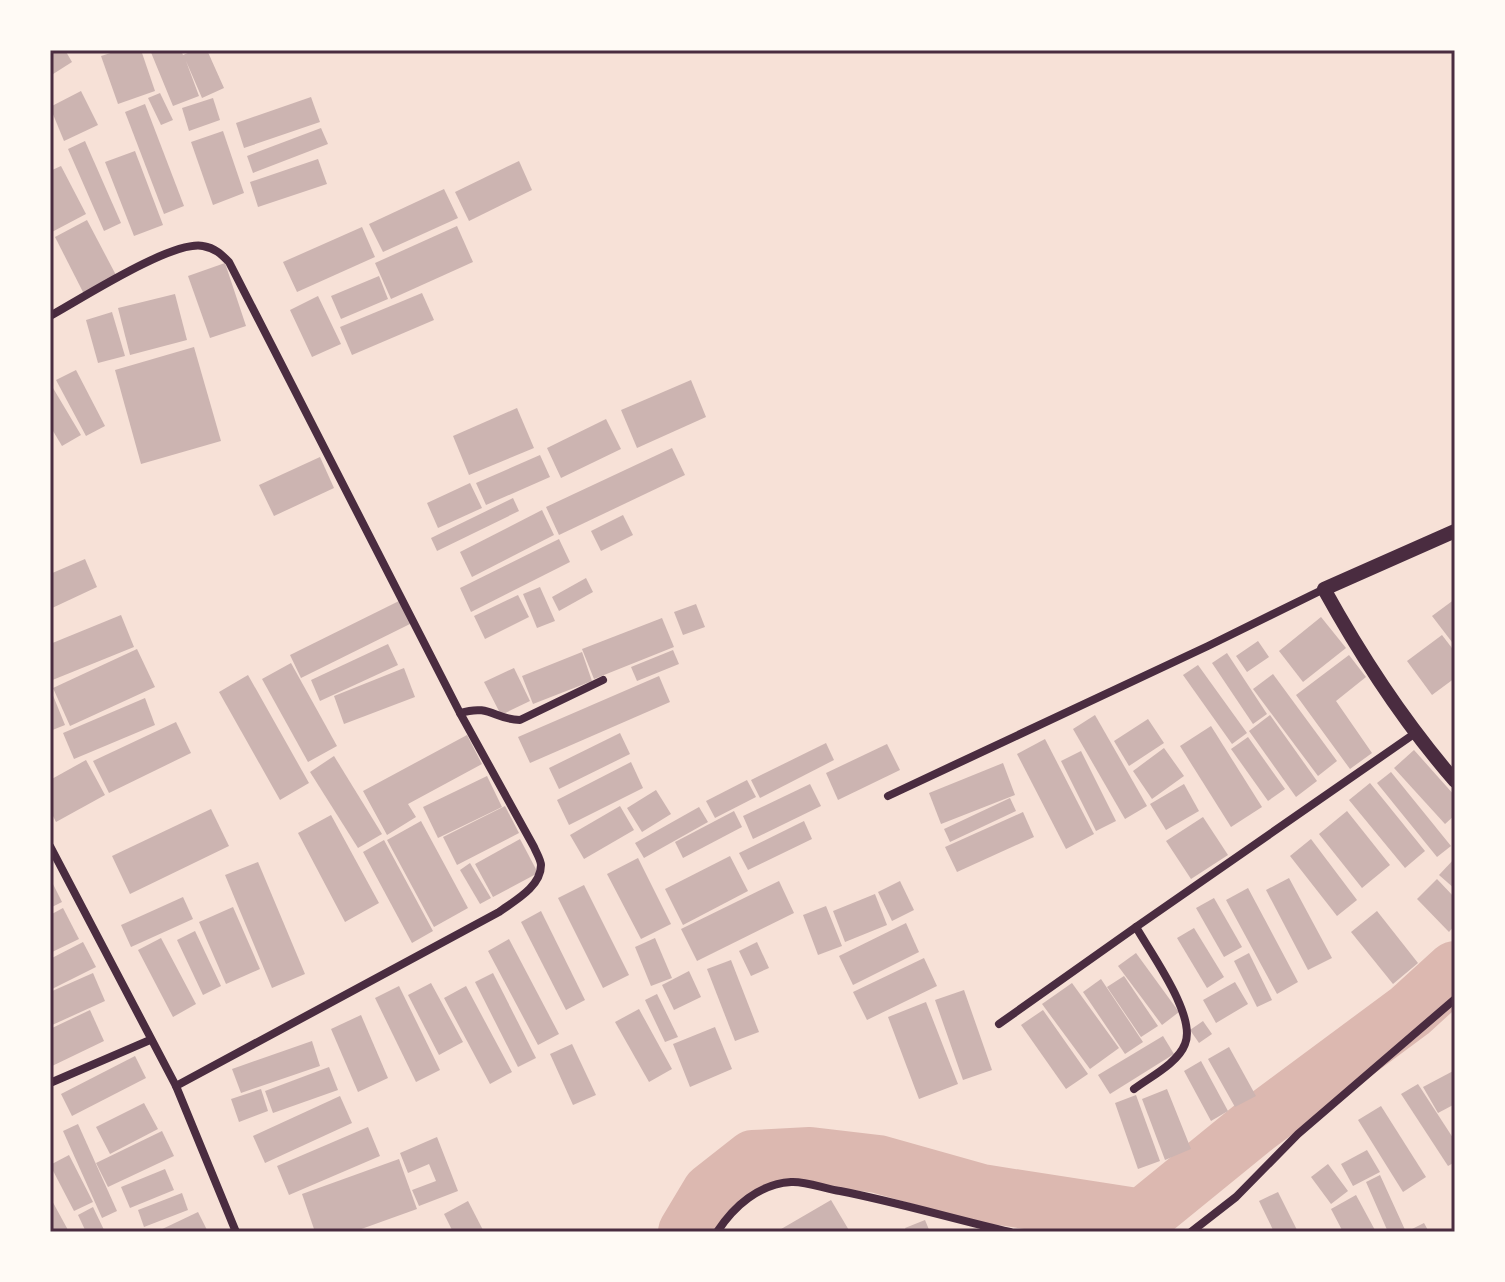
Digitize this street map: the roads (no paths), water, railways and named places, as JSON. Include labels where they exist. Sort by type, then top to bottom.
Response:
[{"type":"street","points":[[50,316],[161,255],[182,248],[201,245],[218,251],[229,262],[460,713],[541,864],[537,878],[526,892],[499,912],[176,1086]]},
{"type":"street","points":[[888,796],[1324,589],[1455,531]]},
{"type":"street","points":[[1324,589],[1414,734],[1455,781]]},
{"type":"street","points":[[460,713],[476,708],[520,720],[603,680]]},
{"type":"street","points":[[999,1024],[1414,734]]},
{"type":"street","points":[[50,846],[176,1086],[236,1232]]},
{"type":"street","points":[[1134,1089],[1176,1057],[1186,1044],[1188,1028],[1182,1007],[1136,927]]},
{"type":"street","points":[[1191,1232],[1236,1197],[1298,1134],[1455,999]]},
{"type":"street","points":[[50,1083],[150,1040]]},
{"type":"street","points":[[717,1232],[742,1201],[765,1189],[793,1182],[883,1200],[1010,1232]]},
{"type":"waterway","points":[[687,1232],[711,1192],[753,1159],[810,1156],[878,1164],[981,1193],[1142,1218],[1255,1126],[1410,1011],[1455,970]]}]
